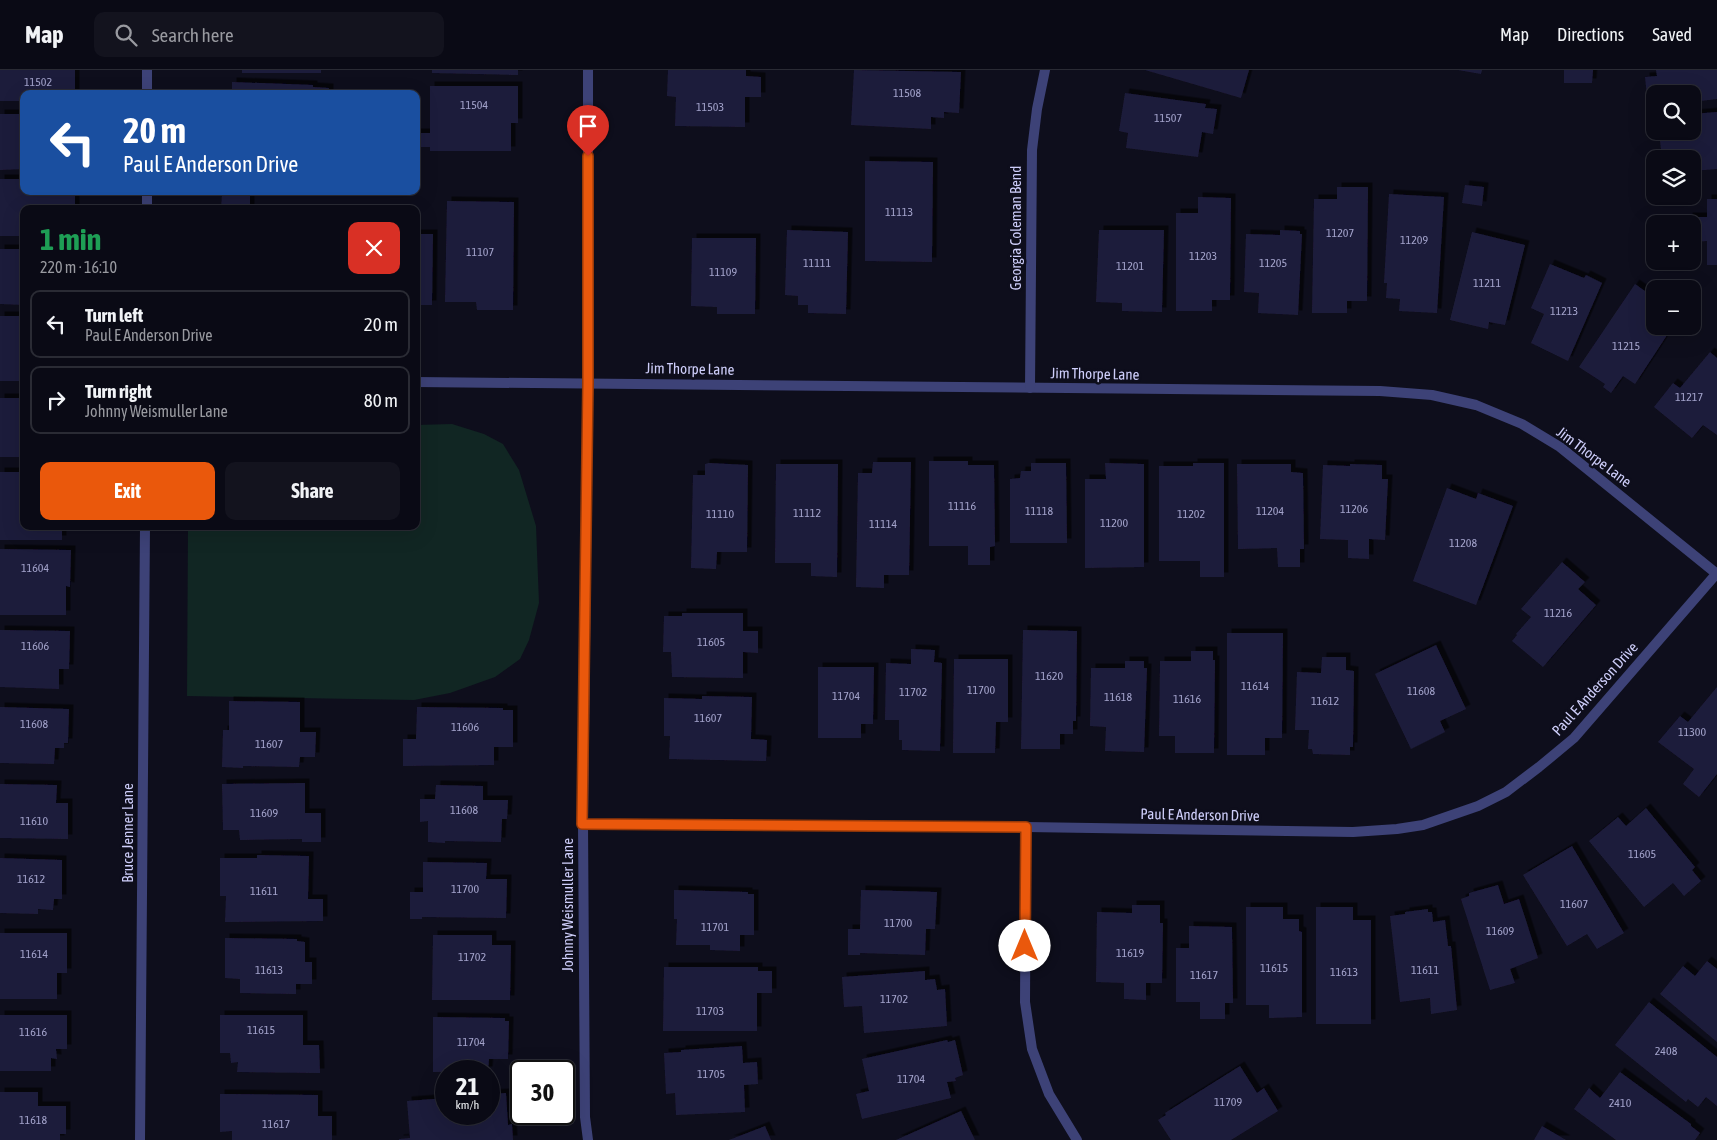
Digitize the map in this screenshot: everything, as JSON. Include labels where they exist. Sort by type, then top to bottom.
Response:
[{"type":"street","points":[[147,70],[147,90]]},
{"type":"street","name":"Johnny Weismuller Lane","points":[[588,70],[588,383],[582,824],[585,1117],[588,1140]]},
{"type":"street","name":"Georgia Coleman Bend","points":[[1030,388],[1032,150],[1037,109],[1045,70]]},
{"type":"street","name":"Jim Thorpe Lane","points":[[420,382],[1380,392],[1432,395],[1476,405],[1522,424],[1560,447],[1717,574]]},
{"type":"street","name":"Bruce Jenner Lane","points":[[140,1140],[145,530]]},
{"type":"street","name":"Paul E Anderson Drive","points":[[582,824],[1026,827],[1353,832],[1423,825],[1478,806],[1506,792],[1574,738],[1717,574]]},
{"type":"street","points":[[1026,827],[1025,1002],[1032,1049],[1049,1094],[1077,1140]]},
{"type":"green space","points":[[452,424],[484,434],[503,444],[519,470],[536,526],[539,603],[529,640],[520,659],[495,677],[450,693],[414,700],[187,696],[188,530],[420,530],[420,425]]},
{"type":"building","points":[[0,70],[75,70],[75,90],[20,90],[20,101],[0,101]]},
{"type":"building","points":[[242,70],[321,70],[321,73],[242,73]]},
{"type":"building","points":[[432,70],[518,70],[518,75],[432,73]]},
{"type":"building","points":[[668,70],[746,70],[746,76],[761,77],[761,97],[745,97],[745,127],[675,126],[676,97],[667,96]]},
{"type":"building","points":[[854,70],[961,72],[959,113],[944,112],[944,118],[931,117],[931,129],[851,125]]},
{"type":"building","points":[[1145,70],[1249,70],[1241,98]]},
{"type":"building","points":[[1458,70],[1482,70],[1481,74]]},
{"type":"building","points":[[1564,70],[1593,70],[1592,83],[1564,83]]},
{"type":"building","points":[[1656,70],[1717,70],[1717,99],[1701,101],[1701,85],[1646,85],[1646,87],[1645,77],[1657,76]]},
{"type":"building","points":[[232,82],[313,85],[313,87],[329,88],[329,90],[232,90]]},
{"type":"building","points":[[430,86],[518,86],[518,123],[511,123],[511,151],[430,151],[430,147],[420,147],[420,133],[430,133]]},
{"type":"building","points":[[1125,93],[1206,104],[1205,108],[1217,109],[1213,134],[1202,132],[1198,157],[1126,148],[1128,133],[1119,131]]},
{"type":"building","points":[[1717,112],[1717,169],[1701,170],[1701,150],[1661,150],[1660,140],[1701,140],[1701,113]]},
{"type":"building","points":[[0,114],[20,114],[20,169],[0,170]]},
{"type":"building","points":[[865,161],[933,162],[932,262],[865,261]]},
{"type":"building","points":[[0,179],[20,179],[20,195],[75,195],[75,205],[20,205],[20,236],[0,236]]},
{"type":"building","points":[[1465,185],[1484,187],[1482,206],[1462,203]]},
{"type":"building","points":[[1337,187],[1368,187],[1367,301],[1347,301],[1347,313],[1312,313],[1314,199],[1337,199]]},
{"type":"building","points":[[1389,194],[1444,197],[1437,313],[1399,311],[1400,299],[1386,298],[1387,283],[1384,283]]},
{"type":"building","points":[[222,195],[250,195],[250,205],[221,205]]},
{"type":"building","points":[[1198,197],[1231,198],[1230,300],[1212,300],[1212,311],[1176,311],[1176,213],[1198,213]]},
{"type":"building","points":[[1707,199],[1717,199],[1717,265],[1707,265],[1707,241],[1701,241],[1701,217],[1707,217]]},
{"type":"building","points":[[447,201],[514,202],[513,310],[477,310],[476,302],[445,302]]},
{"type":"building","points":[[787,230],[848,232],[846,314],[808,313],[808,305],[798,305],[798,296],[785,295]]},
{"type":"building","points":[[1099,230],[1164,230],[1162,312],[1122,311],[1122,303],[1096,302]]},
{"type":"building","points":[[1280,230],[1300,231],[1300,234],[1302,234],[1298,315],[1258,313],[1259,293],[1244,292],[1246,234],[1280,235]]},
{"type":"building","points":[[1472,232],[1525,245],[1505,325],[1489,322],[1488,329],[1450,320]]},
{"type":"building","points":[[420,234],[433,234],[432,305],[420,305]]},
{"type":"building","points":[[692,238],[756,238],[755,314],[717,314],[717,307],[691,306]]},
{"type":"building","points":[[0,249],[20,249],[20,305],[0,304]]},
{"type":"building","points":[[1550,264],[1584,278],[1586,275],[1602,283],[1568,361],[1531,343],[1544,314],[1531,308]]},
{"type":"building","points":[[1635,284],[1646,292],[1646,335],[1667,335],[1635,384],[1623,376],[1611,393],[1603,387],[1605,384],[1579,367]]},
{"type":"building","points":[[0,316],[20,316],[20,381],[0,381]]},
{"type":"building","points":[[1710,352],[1717,358],[1717,435],[1703,425],[1692,438],[1654,407],[1673,383],[1680,388]]},
{"type":"building","points":[[0,398],[20,398],[20,457],[0,457]]},
{"type":"building","points":[[929,461],[968,461],[968,465],[994,465],[995,546],[990,547],[990,565],[968,565],[968,546],[929,546]]},
{"type":"building","points":[[873,462],[911,462],[909,575],[884,575],[884,588],[856,587],[858,473],[872,473]]},
{"type":"building","points":[[1031,463],[1066,463],[1067,543],[1010,543],[1010,479],[1020,478],[1021,471],[1031,471]]},
{"type":"building","points":[[1105,463],[1144,464],[1144,567],[1085,568],[1085,479],[1106,479]]},
{"type":"building","points":[[1193,463],[1224,463],[1224,577],[1200,577],[1200,561],[1159,561],[1159,466],[1193,466]]},
{"type":"building","points":[[705,464],[748,465],[747,552],[717,552],[716,569],[691,568],[693,475],[705,475]]},
{"type":"building","points":[[776,464],[838,464],[837,577],[811,576],[811,563],[775,563]]},
{"type":"building","points":[[1237,464],[1291,464],[1291,472],[1303,473],[1304,549],[1300,549],[1300,567],[1278,567],[1277,548],[1238,549]]},
{"type":"building","points":[[1350,464],[1382,465],[1382,479],[1388,479],[1385,540],[1369,539],[1369,559],[1348,558],[1348,540],[1320,539],[1323,465],[1350,466]]},
{"type":"building","points":[[0,472],[20,472],[20,530],[62,530],[62,540],[0,540]]},
{"type":"building","points":[[1447,488],[1476,499],[1478,493],[1513,506],[1476,605],[1413,581]]},
{"type":"building","points":[[0,549],[71,550],[70,587],[66,586],[66,615],[0,615]]},
{"type":"building","points":[[1562,562],[1585,582],[1578,589],[1596,605],[1543,667],[1512,641],[1531,617],[1521,609]]},
{"type":"building","points":[[682,613],[743,613],[743,631],[758,631],[758,653],[743,652],[743,678],[672,677],[671,652],[663,652],[664,616],[682,616]]},
{"type":"building","points":[[0,630],[70,631],[69,669],[59,669],[59,689],[0,687]]},
{"type":"building","points":[[1023,630],[1077,631],[1076,721],[1073,721],[1073,734],[1060,734],[1060,749],[1021,749]]},
{"type":"building","points":[[1227,633],[1283,633],[1282,738],[1265,738],[1265,755],[1227,755]]},
{"type":"building","points":[[1436,645],[1466,709],[1440,721],[1445,732],[1411,749],[1375,674]]},
{"type":"building","points":[[911,649],[935,650],[934,662],[942,663],[940,751],[902,750],[902,740],[899,740],[899,720],[885,720],[886,663],[911,664]]},
{"type":"building","points":[[1191,651],[1213,651],[1213,660],[1215,660],[1214,753],[1175,753],[1175,736],[1159,736],[1160,661],[1191,661]]},
{"type":"building","points":[[1322,657],[1346,657],[1346,670],[1354,671],[1353,747],[1350,747],[1350,755],[1313,754],[1312,749],[1308,749],[1309,730],[1295,730],[1297,672],[1321,673]]},
{"type":"building","points":[[954,659],[1008,659],[1008,722],[996,722],[995,753],[953,753]]},
{"type":"building","points":[[1125,661],[1144,661],[1144,668],[1147,668],[1144,752],[1105,751],[1106,727],[1090,726],[1091,668],[1125,668]]},
{"type":"building","points":[[818,667],[874,667],[873,724],[861,724],[861,738],[818,738]]},
{"type":"building","points":[[1717,687],[1717,774],[1699,797],[1683,784],[1694,769],[1658,742],[1680,716],[1688,722]]},
{"type":"building","points":[[702,696],[752,697],[751,739],[767,740],[766,761],[669,759],[670,736],[664,736],[664,698],[702,699]]},
{"type":"building","points":[[229,701],[300,702],[300,732],[316,732],[315,757],[300,757],[299,767],[222,767],[223,730],[229,730]]},
{"type":"building","points":[[0,707],[69,709],[68,743],[64,743],[64,748],[55,748],[54,764],[0,763]]},
{"type":"building","points":[[417,707],[503,708],[503,710],[513,710],[513,747],[494,747],[494,765],[403,766],[403,739],[416,739]]},
{"type":"building","points":[[305,783],[305,813],[321,813],[321,842],[302,842],[302,839],[240,840],[239,830],[223,830],[222,784]]},
{"type":"building","points":[[0,784],[57,785],[56,803],[68,803],[68,839],[0,838]]},
{"type":"building","points":[[436,785],[483,786],[483,800],[508,800],[507,819],[502,819],[501,842],[428,842],[428,821],[420,822],[420,799],[435,799]]},
{"type":"building","points":[[1646,808],[1695,867],[1692,870],[1701,881],[1684,896],[1673,883],[1644,907],[1589,841],[1618,817],[1626,826]]},
{"type":"building","points":[[1572,846],[1624,933],[1597,949],[1587,934],[1567,946],[1523,875]]},
{"type":"building","points":[[257,855],[309,856],[308,899],[323,899],[323,921],[225,922],[226,896],[220,896],[220,858],[257,858]]},
{"type":"building","points":[[0,858],[62,860],[62,899],[54,899],[53,910],[38,909],[38,914],[0,913]]},
{"type":"building","points":[[423,862],[487,863],[486,879],[507,879],[506,918],[422,917],[422,919],[410,919],[410,892],[423,892]]},
{"type":"building","points":[[1498,885],[1504,904],[1519,899],[1538,958],[1510,969],[1515,983],[1490,990],[1461,899],[1469,896],[1469,893]]},
{"type":"building","points":[[674,890],[748,892],[748,894],[754,894],[754,935],[740,935],[740,951],[710,950],[710,945],[676,945],[677,919],[674,919]]},
{"type":"building","points":[[861,890],[937,892],[935,929],[926,929],[925,955],[860,953],[860,955],[848,955],[848,929],[860,929]]},
{"type":"building","points":[[1132,905],[1160,905],[1160,923],[1163,923],[1162,983],[1146,983],[1146,1000],[1124,999],[1124,983],[1096,982],[1097,912],[1132,913]]},
{"type":"building","points":[[1246,907],[1283,907],[1283,919],[1299,919],[1299,931],[1302,932],[1302,1017],[1269,1018],[1269,1005],[1246,1005]]},
{"type":"building","points":[[1316,907],[1353,907],[1353,920],[1371,920],[1371,1024],[1316,1024]]},
{"type":"building","points":[[1428,909],[1428,912],[1432,912],[1433,922],[1445,920],[1448,946],[1451,946],[1457,1010],[1431,1014],[1430,998],[1400,1002],[1390,916]]},
{"type":"building","points":[[1189,926],[1232,927],[1233,1003],[1225,1003],[1225,1019],[1200,1019],[1200,1002],[1176,1002],[1176,948],[1189,948]]},
{"type":"building","points":[[0,933],[67,933],[67,973],[57,973],[57,999],[0,999]]},
{"type":"building","points":[[433,935],[492,935],[492,945],[511,945],[510,1000],[432,1000]]},
{"type":"building","points":[[225,938],[297,939],[297,941],[305,942],[305,962],[312,962],[312,984],[296,984],[296,994],[240,993],[240,979],[225,978]]},
{"type":"building","points":[[1707,961],[1717,969],[1717,1042],[1660,994],[1683,966],[1695,976]]},
{"type":"building","points":[[664,967],[758,967],[758,971],[772,971],[772,993],[757,993],[757,1031],[663,1031]]},
{"type":"building","points":[[925,971],[925,980],[935,979],[937,990],[945,989],[947,1026],[864,1033],[862,1006],[844,1007],[842,977]]},
{"type":"building","points":[[1649,1002],[1717,1057],[1717,1106],[1706,1097],[1698,1107],[1688,1099],[1686,1102],[1615,1045]]},
{"type":"building","points":[[0,1015],[67,1015],[67,1049],[56,1049],[57,1059],[51,1058],[51,1071],[0,1071]]},
{"type":"building","points":[[220,1015],[303,1015],[303,1045],[319,1045],[320,1073],[237,1072],[238,1062],[231,1063],[230,1053],[220,1053]]},
{"type":"building","points":[[433,1017],[505,1018],[505,1021],[509,1021],[508,1059],[435,1060],[435,1072],[433,1072]]},
{"type":"building","points":[[947,1040],[948,1042],[955,1040],[963,1075],[955,1078],[956,1081],[947,1082],[951,1098],[862,1119],[856,1094],[869,1091],[862,1059]]},
{"type":"building","points":[[742,1046],[743,1063],[757,1062],[758,1084],[744,1085],[745,1112],[676,1115],[675,1093],[666,1094],[664,1053]]},
{"type":"building","points":[[1240,1066],[1257,1093],[1264,1088],[1278,1111],[1231,1140],[1171,1140],[1158,1120],[1166,1115],[1165,1113]]},
{"type":"building","points":[[1620,1072],[1691,1124],[1700,1133],[1695,1140],[1616,1140],[1574,1109],[1589,1088],[1600,1098]]},
{"type":"building","points":[[0,1092],[38,1092],[38,1106],[66,1106],[66,1134],[60,1134],[60,1140],[0,1140]]},
{"type":"building","points":[[500,1093],[506,1093],[508,1125],[512,1125],[513,1140],[399,1140],[410,1138],[407,1101],[435,1099],[435,1125],[500,1125]]},
{"type":"building","points":[[220,1094],[318,1095],[318,1116],[332,1116],[332,1140],[232,1140],[232,1131],[220,1132]]},
{"type":"building","points":[[961,1111],[975,1140],[896,1140]]},
{"type":"building","points":[[765,1126],[771,1140],[729,1140]]},
{"type":"building","points":[[1542,1126],[1566,1140],[1534,1140]]},
{"type":"route","points":[[588,156],[588,383],[582,824],[1026,827],[1025,946]]}]
